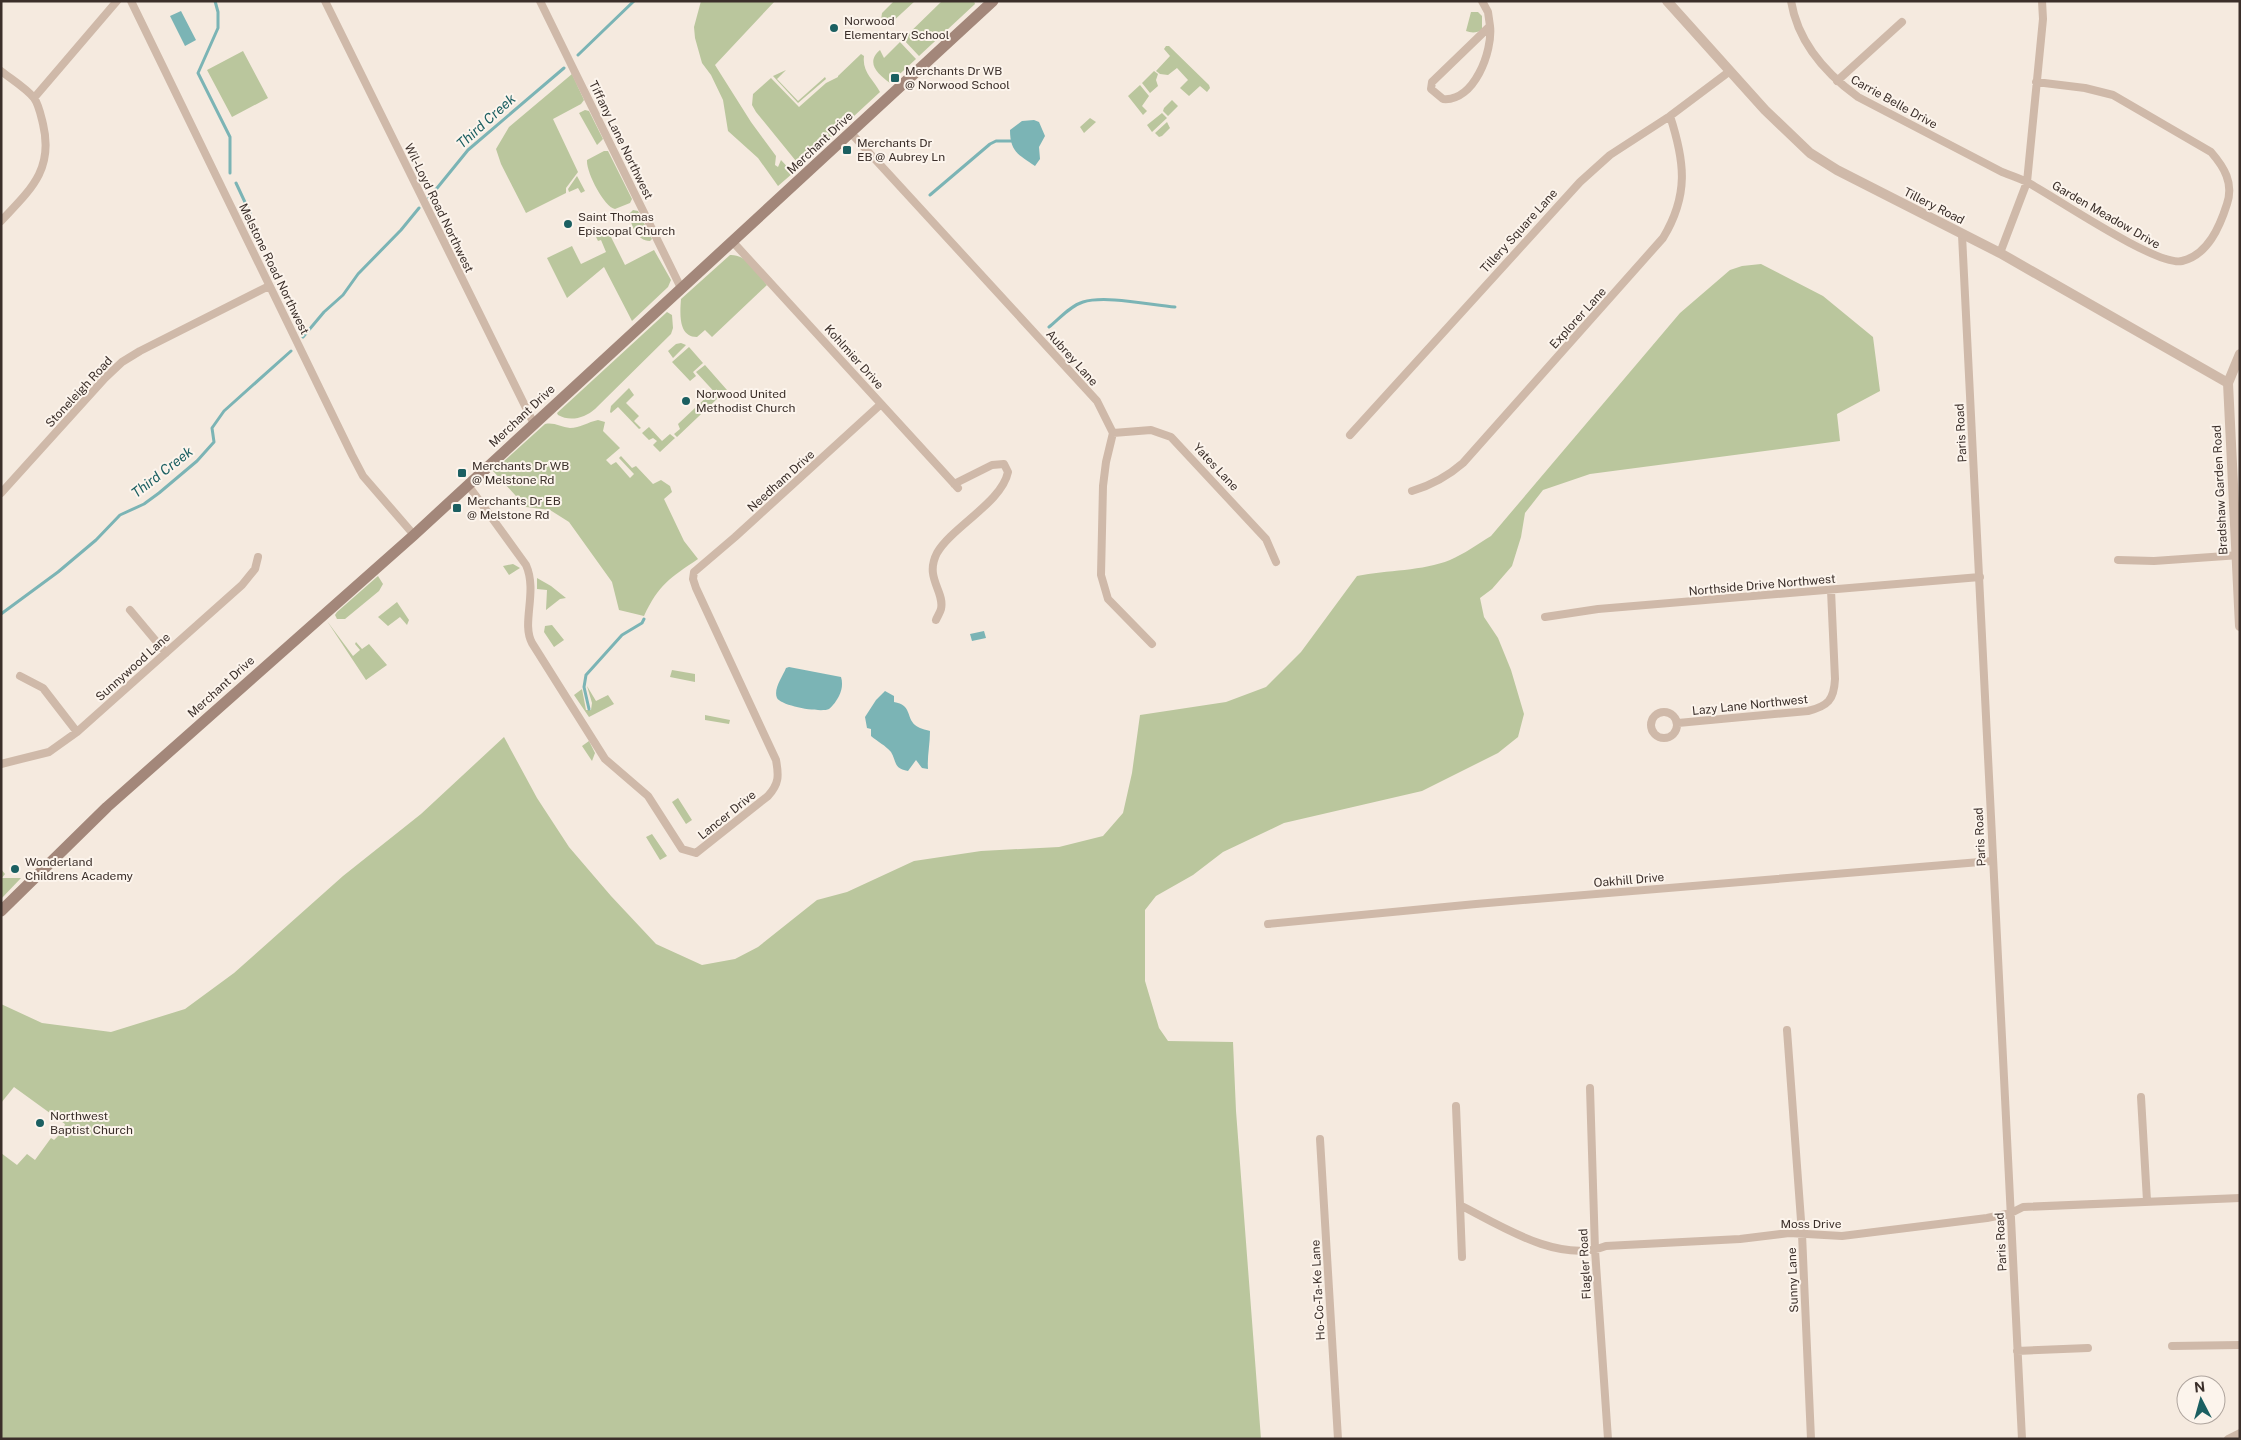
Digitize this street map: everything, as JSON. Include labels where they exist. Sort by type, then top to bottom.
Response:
[{"type":"main road","name":"Merchant Drive","points":[[1,911],[107,807],[414,534],[852,133],[993,1]]},
{"type":"street","points":[[34,98],[117,1]]},
{"type":"street","name":"Melstone Road Northwest","points":[[131,1],[269,286],[362,472],[414,534]]},
{"type":"street","name":"Wil-Loyd Road Northwest","points":[[325,1],[534,424]]},
{"type":"street","name":"Tiffany Lane Northwest","points":[[540,1],[682,288]]},
{"type":"street","points":[[1482,1],[1488,12],[1492,39],[1489,53],[1476,79],[1455,98],[1443,100],[1431,89],[1432,82],[1490,26]]},
{"type":"street","name":"Tillery Road","points":[[1667,1],[1765,110],[1810,153],[1837,170],[2000,253],[2228,383]]},
{"type":"street","name":"Carrie Belle Drive","points":[[1791,1],[1793,16],[1802,39],[1818,62],[1837,81],[1858,97],[1995,168],[2026,182]]},
{"type":"street","points":[[2000,253],[2026,182],[2043,19],[2042,1]]},
{"type":"street","points":[[1837,81],[1902,22]]},
{"type":"street","points":[[1,71],[34,98],[45,132],[46,152],[45,163],[29,190],[1,221]]},
{"type":"street","name":"Tillery Square Lane","points":[[1350,435],[1565,196],[1610,155],[1670,116],[1730,71]]},
{"type":"street","name":"Garden Meadow Drive","points":[[2026,182],[2082,216],[2159,258],[2181,262],[2194,256],[2207,246],[2222,221],[2229,198],[2229,180],[2222,165],[2211,152],[2113,95],[2085,88],[2036,82]]},
{"type":"street","name":"Explorer Lane","points":[[1412,491],[1432,485],[1445,478],[1463,463],[1663,238],[1672,224],[1678,209],[1683,176],[1679,144],[1670,116]]},
{"type":"street","name":"Aubrey Lane","points":[[852,133],[1097,402],[1113,433]]},
{"type":"street","name":"Paris Road","points":[[1962,235],[2022,1439]]},
{"type":"street","name":"Kohlmier Drive","points":[[732,241],[956,486],[992,465],[1004,464],[1008,472],[1002,486],[937,554],[932,573],[941,608],[936,620]]},
{"type":"street","name":"Stoneleigh Road","points":[[1,493],[105,378],[122,362],[140,351],[269,286]]},
{"type":"street","name":"Bradshaw Garden Road","points":[[2240,354],[2228,383],[2238,554],[2240,626]]},
{"type":"street","name":"Needham Drive","points":[[694,572],[736,537],[881,404]]},
{"type":"street","name":"Yates Lane","points":[[1113,433],[1151,430],[1171,437],[1266,539],[1276,562]]},
{"type":"street","points":[[1113,433],[1106,462],[1103,486],[1101,575],[1108,599],[1152,644]]},
{"type":"street","name":"Lancer Drive","points":[[468,484],[526,565],[531,577],[528,632],[532,643],[606,759],[648,796],[682,848],[696,853],[768,796],[776,788],[778,779],[776,760],[696,588],[693,579],[694,572]]},
{"type":"street","points":[[2118,560],[2154,561],[2238,554]]},
{"type":"street","name":"Sunnywood Lane","points":[[1,764],[49,752],[77,732],[242,585],[255,569],[258,557]]},
{"type":"street","name":"Northside Drive Northwest","points":[[1545,617],[1598,609],[1980,577]]},
{"type":"street","name":"Lazy Lane Northwest","points":[[1678,723],[1808,711],[1821,708],[1829,701],[1834,691],[1831,590]]},
{"type":"street","points":[[130,610],[166,652]]},
{"type":"street","points":[[20,676],[43,688],[77,732]]},
{"type":"street","name":"Oakhill Drive","points":[[1268,924],[1496,902],[1992,861]]},
{"type":"street","name":"Sunny Lane","points":[[1787,1030],[1802,1234],[1811,1439]]},
{"type":"street","name":"Flagler Road","points":[[1590,1088],[1595,1250],[1606,1382],[1608,1439]]},
{"type":"street","points":[[2141,1097],[2147,1201]]},
{"type":"street","points":[[1456,1106],[1462,1257]]},
{"type":"street","name":"Ho-Co-Ta-Ke Lane","points":[[1320,1139],[1338,1439]]},
{"type":"street","name":"Moss Drive","points":[[1460,1205],[1536,1242],[1565,1250],[1586,1252],[1606,1246],[1802,1234],[1842,1236],[1932,1226],[2011,1212],[2023,1207],[2240,1198]]},
{"type":"street","points":[[2172,1346],[2240,1345]]},
{"type":"street","points":[[2017,1351],[2088,1348]]},
{"type":"street","points":[[2228,1439],[2240,1433]]},
{"type":"green space","points":[[701,1],[775,1],[715,65],[751,122],[776,156],[775,165],[778,167],[781,160],[793,173],[778,186],[758,158],[728,131],[723,100],[711,75],[702,63],[695,38],[694,27]]},
{"type":"green space","points":[[894,1],[915,1],[890,24],[881,20],[882,13]]},
{"type":"green space","points":[[942,1],[974,1],[975,4],[919,56],[903,39]]},
{"type":"green space","points":[[1471,12],[1478,12],[1482,16],[1482,30],[1478,32],[1466,31]]},
{"type":"green space","points":[[900,42],[916,59],[890,83],[875,68],[873,64],[874,59],[880,50],[884,58]]},
{"type":"green space","points":[[1166,46],[1169,46],[1209,85],[1210,88],[1207,92],[1200,86],[1189,96],[1180,88],[1188,80],[1177,68],[1168,75],[1160,74],[1156,71],[1170,56],[1164,49]]},
{"type":"green space","points":[[243,51],[268,98],[232,117],[207,70]]},
{"type":"green space","points":[[861,54],[864,56],[866,71],[880,92],[800,166],[756,112],[752,105],[753,94],[771,78],[799,107],[826,83],[838,77]]},
{"type":"green space","points":[[786,70],[777,79],[798,101],[825,77],[826,79],[798,103],[773,76]]},
{"type":"green space","points":[[1154,71],[1158,74],[1156,80],[1158,86],[1150,93],[1142,83]]},
{"type":"green space","points":[[572,74],[584,100],[581,104],[553,119],[578,172],[566,188],[566,193],[526,213],[501,164],[496,149],[509,127]]},
{"type":"green space","points":[[1140,85],[1149,96],[1142,106],[1147,111],[1143,115],[1128,96]]},
{"type":"green space","points":[[1172,100],[1178,106],[1168,116],[1163,111]]},
{"type":"green space","points":[[585,110],[589,111],[603,139],[597,145],[579,113]]},
{"type":"green space","points":[[1162,113],[1167,118],[1152,132],[1147,125]]},
{"type":"green space","points":[[1090,118],[1096,122],[1084,133],[1080,127]]},
{"type":"green space","points":[[1167,122],[1170,128],[1159,137],[1155,133]]},
{"type":"green space","points":[[604,151],[608,151],[632,199],[630,203],[615,209],[601,196],[587,165],[587,160]]},
{"type":"green space","points":[[577,176],[585,191],[581,193],[578,188],[569,192],[568,189]]},
{"type":"green space","points":[[633,210],[638,211],[652,239],[650,241],[645,240],[635,232],[629,214]]},
{"type":"green space","points":[[608,231],[625,265],[654,250],[671,280],[668,287],[632,321],[604,267],[567,298],[547,258],[572,246],[581,264],[606,252],[601,240],[598,241],[596,237]]},
{"type":"green space","points":[[730,255],[747,261],[767,285],[712,337],[705,330],[697,337],[691,336],[686,333],[681,323],[681,299]]},
{"type":"green space","points":[[1761,264],[1823,296],[1873,337],[1880,391],[1837,414],[1840,441],[1590,474],[1543,490],[1525,513],[1521,537],[1512,566],[1492,589],[1480,598],[1484,617],[1498,638],[1511,670],[1524,714],[1518,737],[1498,753],[1422,791],[1284,823],[1223,852],[1193,875],[1156,896],[1145,910],[1145,981],[1159,1028],[1168,1041],[1233,1042],[1236,1111],[1261,1439],[1,1439],[1,1153],[17,1165],[27,1154],[35,1160],[51,1138],[54,1140],[66,1128],[64,1127],[65,1124],[14,1087],[1,1103],[1,1004],[42,1023],[111,1032],[185,1009],[234,973],[343,876],[421,814],[504,737],[537,798],[569,847],[611,896],[656,944],[702,965],[735,959],[758,947],[817,900],[847,892],[914,861],[981,851],[1059,847],[1103,836],[1123,813],[1132,773],[1140,715],[1226,702],[1266,687],[1301,652],[1357,576],[1439,564],[1460,555],[1491,536],[1680,313],[1730,270],[1742,266]]},
{"type":"green space","points":[[667,312],[672,315],[673,328],[671,334],[595,409],[587,415],[572,419],[558,415],[557,413]]},
{"type":"green space","points":[[676,344],[686,345],[673,358],[668,351]]},
{"type":"green space","points":[[689,347],[703,363],[693,372],[696,376],[690,381],[672,362]]},
{"type":"green space","points":[[705,365],[727,390],[719,397],[696,372]]},
{"type":"green space","points":[[629,388],[634,395],[626,403],[639,416],[634,421],[641,428],[639,429],[618,407],[610,412],[611,406]]},
{"type":"green space","points":[[712,392],[718,398],[677,437],[674,434],[680,429],[678,424]]},
{"type":"green space","points":[[598,420],[605,422],[603,431],[620,448],[606,460],[611,465],[616,462],[630,478],[634,474],[619,458],[621,456],[632,468],[636,466],[653,484],[661,480],[670,486],[672,492],[664,499],[684,541],[698,559],[680,571],[660,589],[644,616],[619,610],[612,582],[569,522],[550,510],[526,507],[493,471],[545,424],[574,428]]},
{"type":"green space","points":[[649,427],[662,441],[670,434],[675,438],[660,452],[653,445],[657,441],[653,438],[649,440],[642,433]]},
{"type":"green space","points":[[513,564],[520,568],[509,575],[503,566]]},
{"type":"green space","points":[[378,576],[383,584],[379,591],[345,619],[337,619],[335,615],[337,612]]},
{"type":"green space","points":[[537,578],[566,598],[560,599],[546,610],[547,590],[537,589]]},
{"type":"green space","points":[[397,602],[409,620],[407,625],[400,617],[388,626],[378,617]]},
{"type":"green space","points":[[327,621],[353,656],[360,650],[355,644],[356,642],[362,649],[369,644],[387,665],[366,680]]},
{"type":"green space","points":[[552,625],[564,640],[554,647],[544,632],[545,626]]},
{"type":"green space","points":[[672,670],[695,674],[695,682],[670,677]]},
{"type":"green space","points":[[587,686],[596,701],[608,695],[614,704],[589,717],[574,695],[582,689],[586,710],[591,710],[592,703]]},
{"type":"green space","points":[[705,715],[730,720],[729,724],[705,720]]},
{"type":"green space","points":[[589,741],[595,753],[592,761],[582,746]]},
{"type":"green space","points":[[678,798],[692,820],[686,824],[672,802]]},
{"type":"green space","points":[[652,834],[667,856],[660,860],[646,837]]},
{"type":"green space","points":[[1,869],[5,874],[2,878],[21,878],[1,899]]},
{"type":"water","points":[[181,11],[196,40],[185,46],[170,16]]},
{"type":"water","points":[[1034,120],[1039,122],[1045,136],[1039,147],[1040,159],[1035,166],[1016,152],[1010,137],[1010,130],[1022,121]]},
{"type":"water","points":[[984,631],[986,638],[972,641],[970,634]]},
{"type":"water","points":[[786,668],[841,677],[841,691],[832,706],[825,710],[810,709],[780,701],[776,694],[777,687]]},
{"type":"water","points":[[885,691],[894,696],[894,702],[906,708],[915,725],[930,731],[928,769],[922,768],[916,760],[908,771],[900,768],[896,764],[891,752],[871,736],[871,729],[867,728],[865,717],[876,700]]},
{"type":"waterway","points":[[215,1],[218,12],[218,28],[198,73],[230,137],[230,173]]},
{"type":"waterway","name":"Third Creek","points":[[578,55],[634,1]]},
{"type":"waterway","name":"Third Creek","points":[[429,198],[468,150],[564,68]]},
{"type":"waterway","points":[[930,195],[990,144],[996,141],[1012,141]]},
{"type":"waterway","points":[[236,183],[250,213]]},
{"type":"waterway","name":"Third Creek","points":[[303,337],[324,312],[343,295],[358,274],[401,230],[419,208]]},
{"type":"waterway","points":[[1049,327],[1074,306],[1092,300],[1115,300],[1175,307]]},
{"type":"waterway","name":"Third Creek","points":[[1,614],[58,572],[96,540],[120,515],[144,504],[197,461],[214,442],[212,428],[224,411],[291,351]]},
{"type":"waterway","points":[[589,709],[584,687],[586,675],[622,635],[642,623],[644,619]]},
{"type":"place","name":"Norwood Elementary School","points":[[834,28]]},
{"type":"place","name":"Merchants Dr WB @ Norwood School","points":[[895,78]]},
{"type":"place","name":"Merchants Dr EB @ Aubrey Ln","points":[[847,150]]},
{"type":"place","name":"Saint Thomas Episcopal Church","points":[[568,224]]},
{"type":"place","name":"Norwood United Methodist Church","points":[[686,401]]},
{"type":"place","name":"Merchants Dr WB @ Melstone Rd","points":[[462,473]]},
{"type":"place","name":"Merchants Dr EB @ Melstone Rd","points":[[457,508]]},
{"type":"place","name":"Wonderland Childrens Academy","points":[[15,869]]},
{"type":"place","name":"Northwest Baptist Church","points":[[40,1123]]}]
